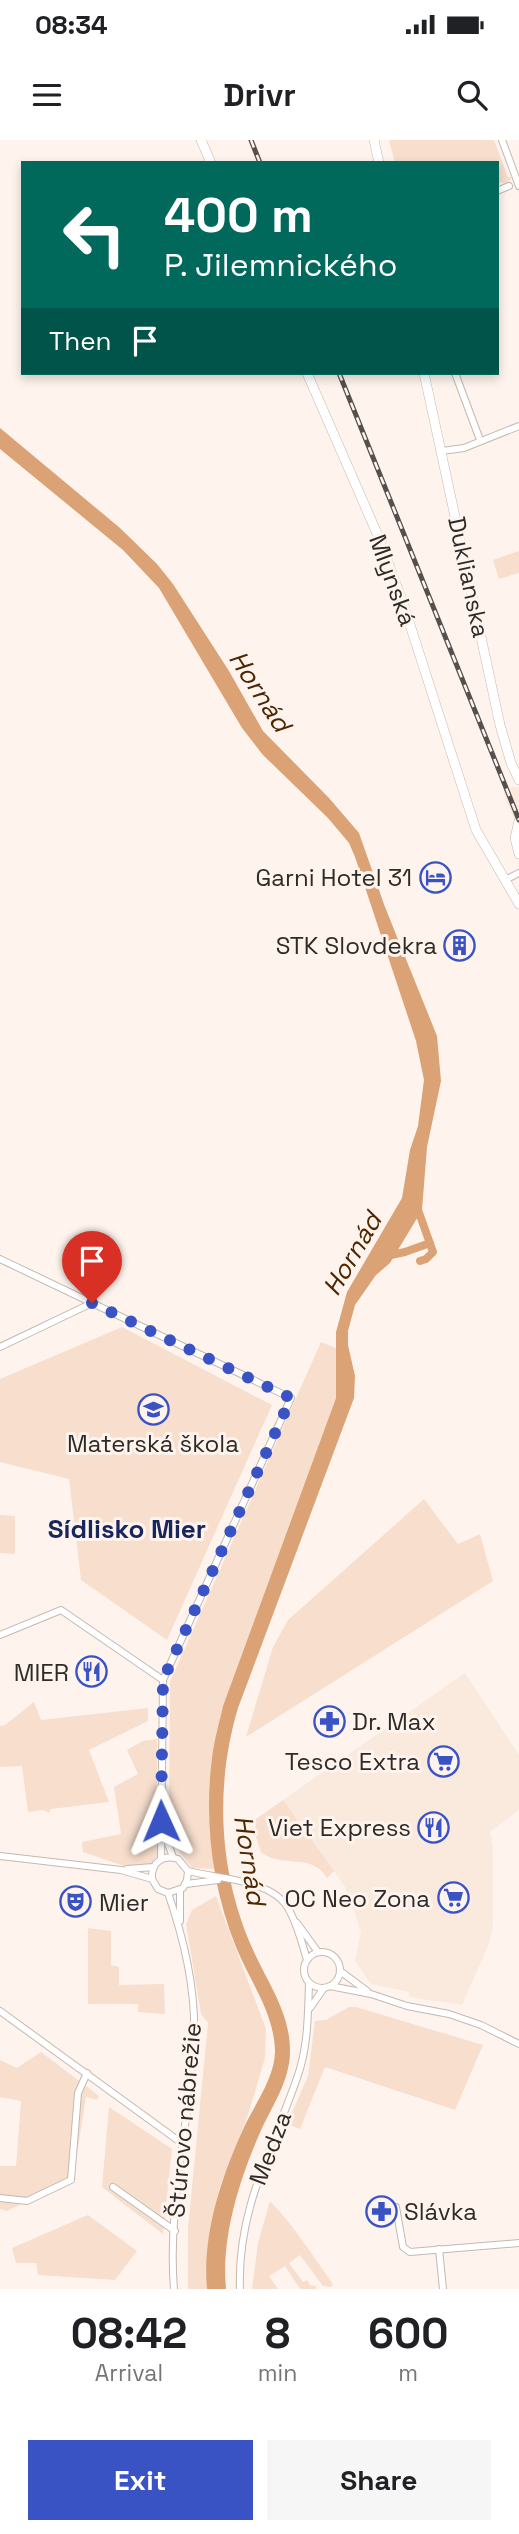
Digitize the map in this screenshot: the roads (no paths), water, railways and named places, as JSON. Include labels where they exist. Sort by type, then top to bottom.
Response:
[{"type":"street","points":[[201,140],[210,161]]},
{"type":"street","points":[[374,140],[379,161]]},
{"type":"street","points":[[502,140],[519,186]]},
{"type":"street","points":[[499,190],[509,186]]},
{"type":"street","name":"Mlynská","points":[[308,375],[384,551],[476,830],[519,904]]},
{"type":"street","name":"Duklianska","points":[[424,375],[500,725],[519,780]]},
{"type":"street","points":[[456,375],[480,440]]},
{"type":"street","points":[[442,452],[464,447],[519,426]]},
{"type":"street","points":[[519,821],[515,838],[519,854]]},
{"type":"street","points":[[505,880],[519,873]]},
{"type":"street","points":[[0,1258],[291,1398],[163,1680],[161,1859]]},
{"type":"street","points":[[0,1347],[92,1303]]},
{"type":"street","points":[[0,1635],[61,1610],[163,1680]]},
{"type":"street","points":[[161,1825],[173,1857]]},
{"type":"street","points":[[0,1856],[121,1870],[152,1879]]},
{"type":"street","points":[[121,1870],[153,1867],[161,1859],[173,1857],[182,1862],[188,1871],[203,1879]]},
{"type":"street","points":[[153,1867],[152,1879],[158,1889],[168,1893],[180,1891],[186,1884],[188,1871]]},
{"type":"street","points":[[186,1884],[203,1879],[242,1882],[276,1894],[318,1952],[333,1955],[338,1962],[339,1977],[327,1987],[309,2010]]},
{"type":"street","points":[[180,1891],[180,1927]]},
{"type":"street","points":[[168,1893],[180,1927]]},
{"type":"street","points":[[292,1916],[307,1960],[304,1972],[309,1983],[371,1994],[407,2006],[449,2014],[481,2025],[519,2044]]},
{"type":"street","name":"Štúrovo nábrežie","points":[[174,2289],[175,2231],[194,2038],[192,1997],[180,1927]]},
{"type":"street","points":[[307,1960],[318,1952]]},
{"type":"street","points":[[340,1972],[371,1994]]},
{"type":"street","name":"Medza","points":[[240,2289],[242,2251],[255,2183],[298,2077],[304,2053],[309,1983]]},
{"type":"street","points":[[0,2011],[183,2144]]},
{"type":"street","points":[[0,2198],[27,2201],[71,2180],[78,2093],[87,2073]]},
{"type":"street","name":"Štúrovo nábrežie","points":[[113,2187],[175,2231]]},
{"type":"street","points":[[396,2207],[403,2247],[410,2252],[519,2243]]},
{"type":"street","points":[[439,2249],[443,2289]]},
{"type":"waterway","points":[[417,1207],[433,1252],[420,1261]]},
{"type":"waterway","points":[[386,1256],[430,1243]]},
{"type":"railway","points":[[251,140],[259,161]]},
{"type":"railway","points":[[340,375],[519,820]]},
{"type":"place","name":"Garni Hotel 31","points":[[435,877]]},
{"type":"place","name":"STK Slovdekra","points":[[460,945]]},
{"type":"place","name":"Materská škola","points":[[153,1409]]},
{"type":"place","name":"MIER","points":[[92,1672]]},
{"type":"place","name":"Dr. Max","points":[[329,1721]]},
{"type":"place","name":"Tesco Extra","points":[[443,1761]]},
{"type":"place","name":"Viet Express","points":[[434,1827]]},
{"type":"place","name":"OC Neo Zona","points":[[453,1898]]},
{"type":"place","name":"Mier","points":[[76,1902]]},
{"type":"place","name":"Slávka","points":[[381,2211]]},
{"type":"district","name":"Sídlisko Mier","points":[[127,1529]]},
{"type":"water label","name":"Hornád","points":[[260,691]]},
{"type":"water label","name":"Hornád","points":[[352,1254]]},
{"type":"water label","name":"Hornád","points":[[250,1860]]}]
